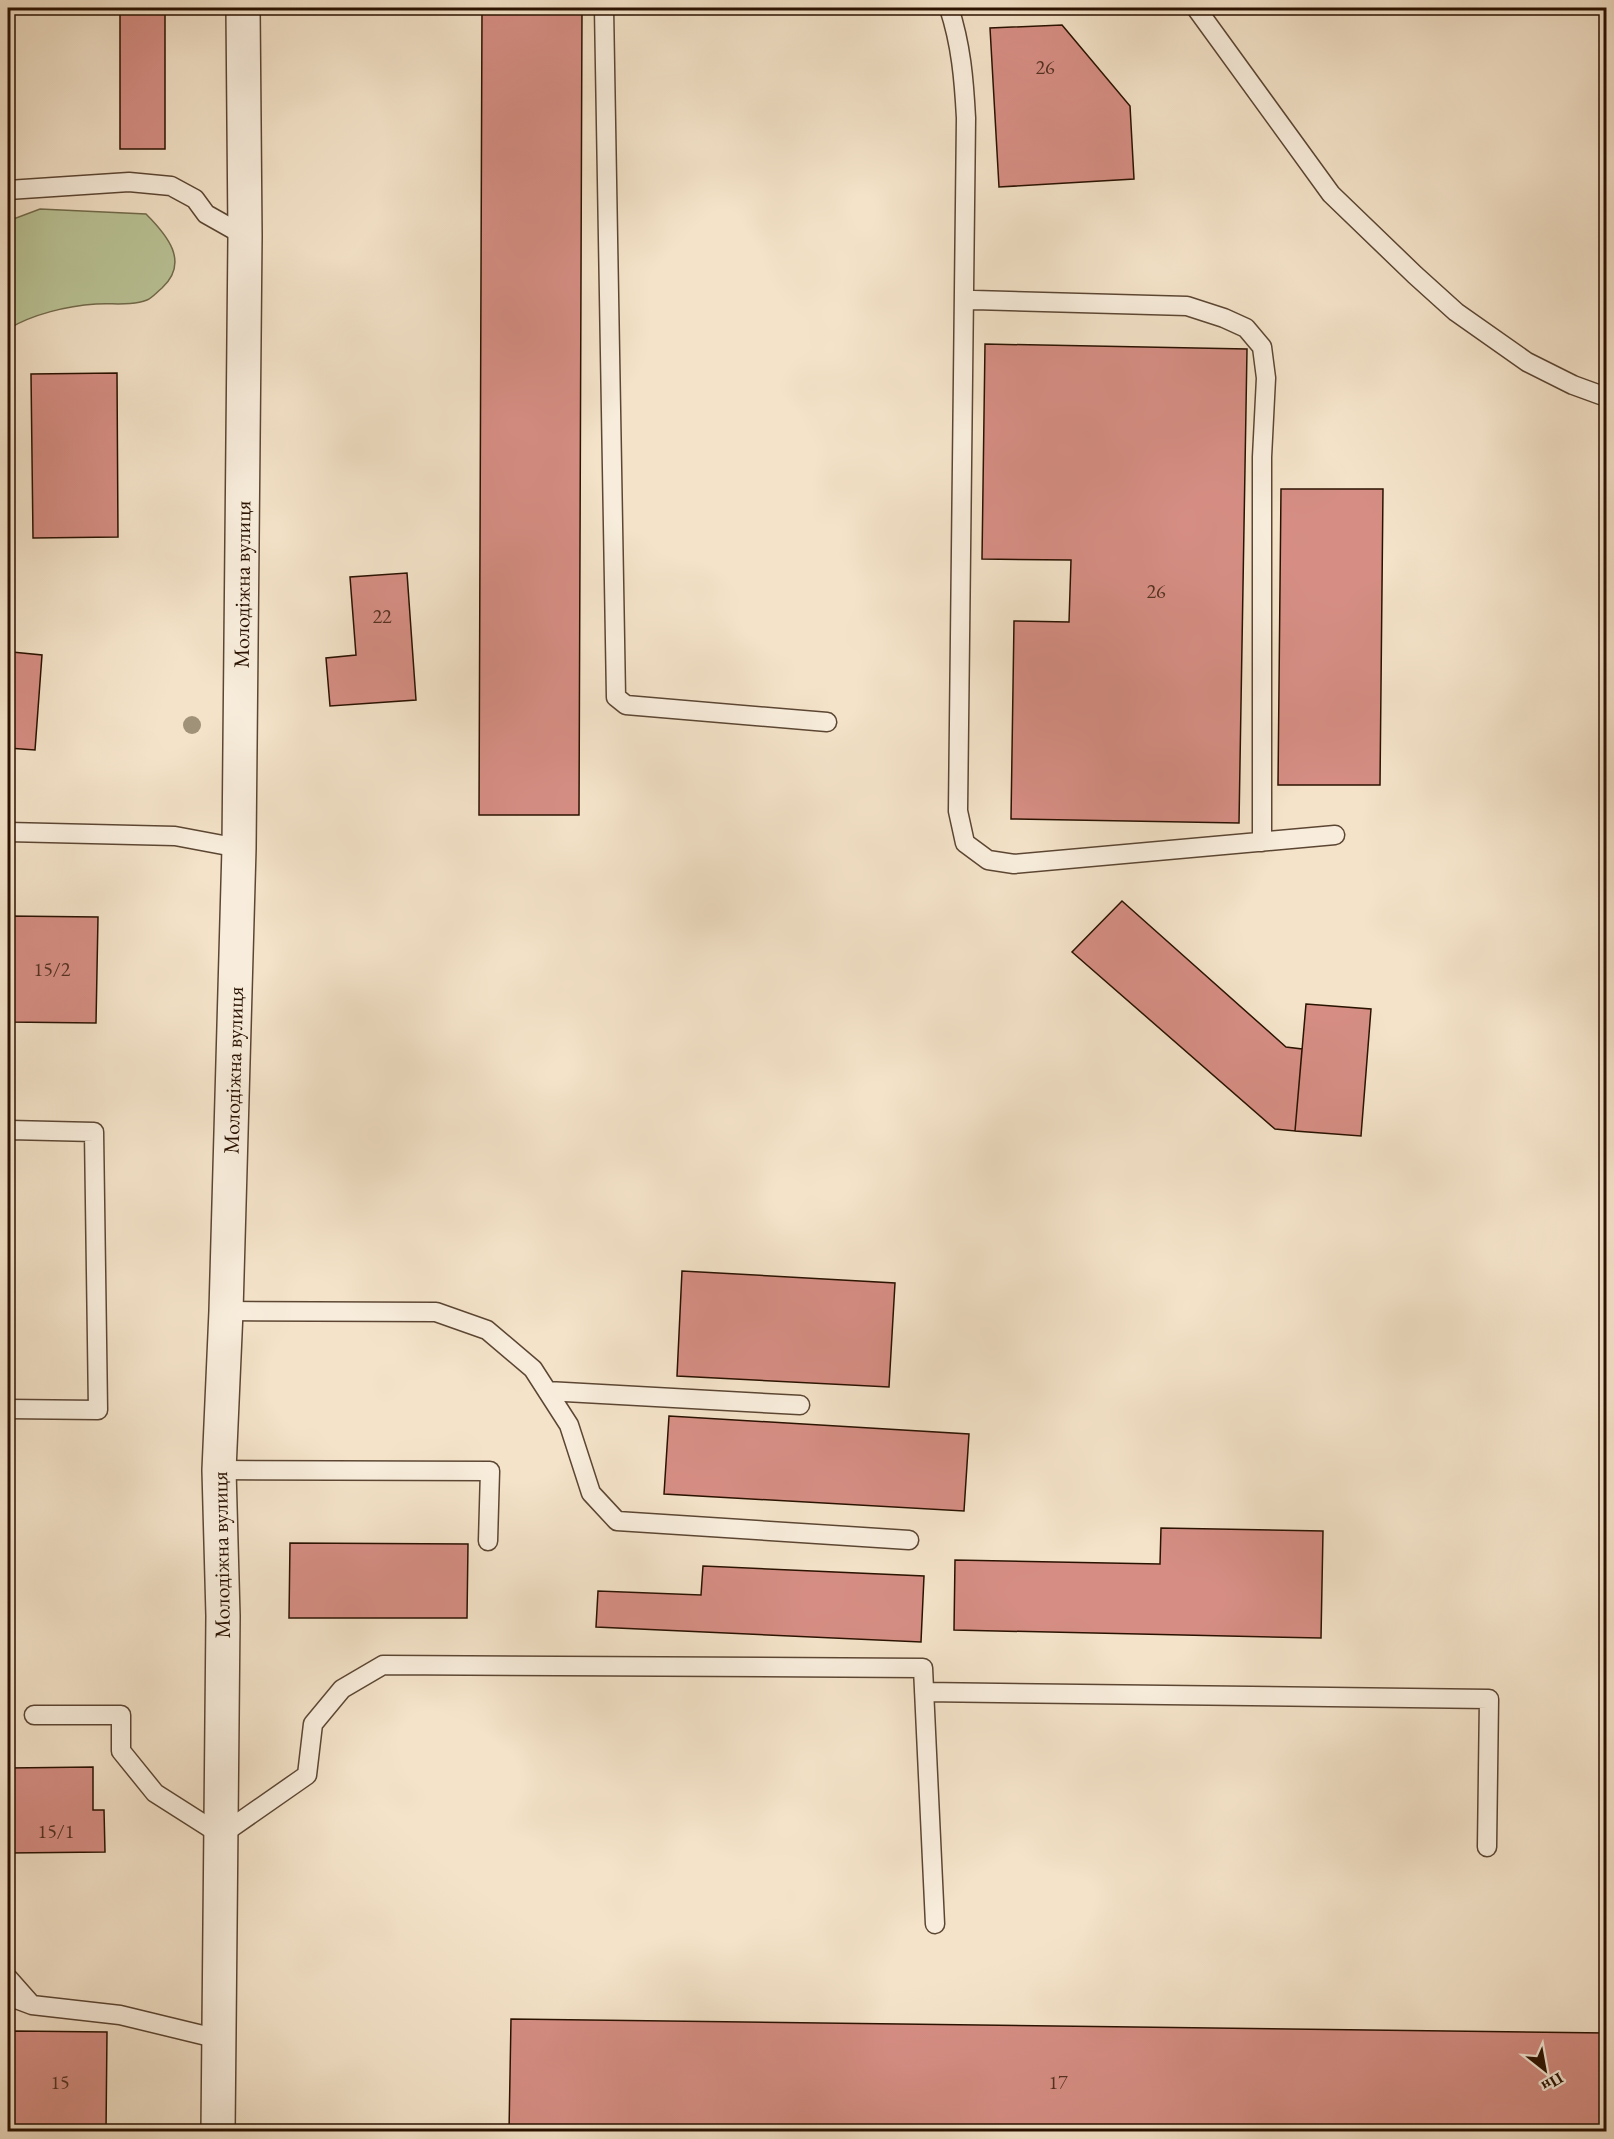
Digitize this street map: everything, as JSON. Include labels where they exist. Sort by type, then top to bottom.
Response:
[{"type":"street","name":"Молодіжна вулиця","points":[[218,2132],[223,1616],[219,1470],[226,1311],[239,848],[245,236],[243,8]]},
{"type":"lane","points":[[604,8],[615,697],[626,705],[827,722]]},
{"type":"lane","points":[[949,8],[957,31],[966,118],[958,811],[965,843],[988,860],[1014,864],[1335,835]]},
{"type":"lane","points":[[1196,8],[1331,194],[1415,275],[1456,312],[1527,362],[1573,385],[1606,397]]},
{"type":"lane","points":[[8,190],[129,182],[171,186],[195,199],[206,214],[245,236]]},
{"type":"lane","points":[[964,302],[974,300],[1187,306],[1246,328],[1262,347],[1266,378],[1262,457],[1262,842]]},
{"type":"lane","points":[[8,832],[175,836],[239,848]]},
{"type":"lane","points":[[8,1132],[10,1130],[94,1132],[98,1410],[8,1409]]},
{"type":"lane","points":[[226,1311],[436,1312],[487,1330],[533,1369],[569,1425],[591,1493],[617,1521],[909,1540]]},
{"type":"lane","points":[[547,1391],[800,1406]]},
{"type":"lane","points":[[219,1470],[490,1471],[488,1541]]},
{"type":"lane","points":[[34,1715],[121,1714],[121,1751],[155,1793],[221,1835],[307,1775],[313,1724],[342,1689],[384,1665],[923,1668],[935,1924]]},
{"type":"lane","points":[[924,1692],[1489,1699],[1487,1847]]},
{"type":"lane","points":[[8,1978],[32,2005]]},
{"type":"lane","points":[[8,1996],[32,2005],[120,2015],[219,2039]]},
{"type":"green space","points":[[40,209],[146,214],[168,240],[172,249],[175,259],[170,278],[153,296],[141,302],[96,304],[62,309],[28,319],[8,329],[8,221]]},
{"type":"building","points":[[120,8],[165,8],[165,149],[120,149]]},
{"type":"building","points":[[482,8],[582,8],[579,815],[479,815]]},
{"type":"building","points":[[1062,25],[1130,106],[1134,179],[999,187],[990,28]]},
{"type":"building","points":[[985,344],[1247,349],[1239,823],[1011,819],[1014,621],[1069,622],[1071,560],[982,559]]},
{"type":"building","points":[[117,373],[118,537],[33,538],[31,374]]},
{"type":"building","points":[[1281,489],[1383,489],[1380,785],[1278,785]]},
{"type":"building","points":[[407,573],[416,700],[330,706],[326,658],[356,655],[350,577]]},
{"type":"building","points":[[12,652],[42,655],[35,750],[8,748]]},
{"type":"building","points":[[1122,901],[1286,1047],[1302,1049],[1295,1131],[1275,1129],[1072,952]]},
{"type":"building","points":[[8,916],[98,917],[96,1023],[8,1022]]},
{"type":"building","points":[[1306,1004],[1371,1009],[1361,1136],[1295,1131]]},
{"type":"building","points":[[682,1271],[895,1283],[889,1387],[677,1376]]},
{"type":"building","points":[[669,1416],[969,1434],[964,1511],[664,1494]]},
{"type":"building","points":[[1161,1528],[1323,1531],[1321,1638],[954,1630],[955,1560],[1160,1564]]},
{"type":"building","points":[[290,1543],[468,1544],[467,1618],[289,1618]]},
{"type":"building","points":[[703,1566],[924,1576],[921,1642],[596,1627],[598,1591],[701,1595]]},
{"type":"building","points":[[93,1767],[93,1810],[104,1810],[105,1852],[8,1853],[8,1768]]},
{"type":"building","points":[[511,2019],[1606,2033],[1606,2132],[509,2132]]},
{"type":"building","points":[[14,2031],[107,2032],[106,2132],[13,2132]]}]
